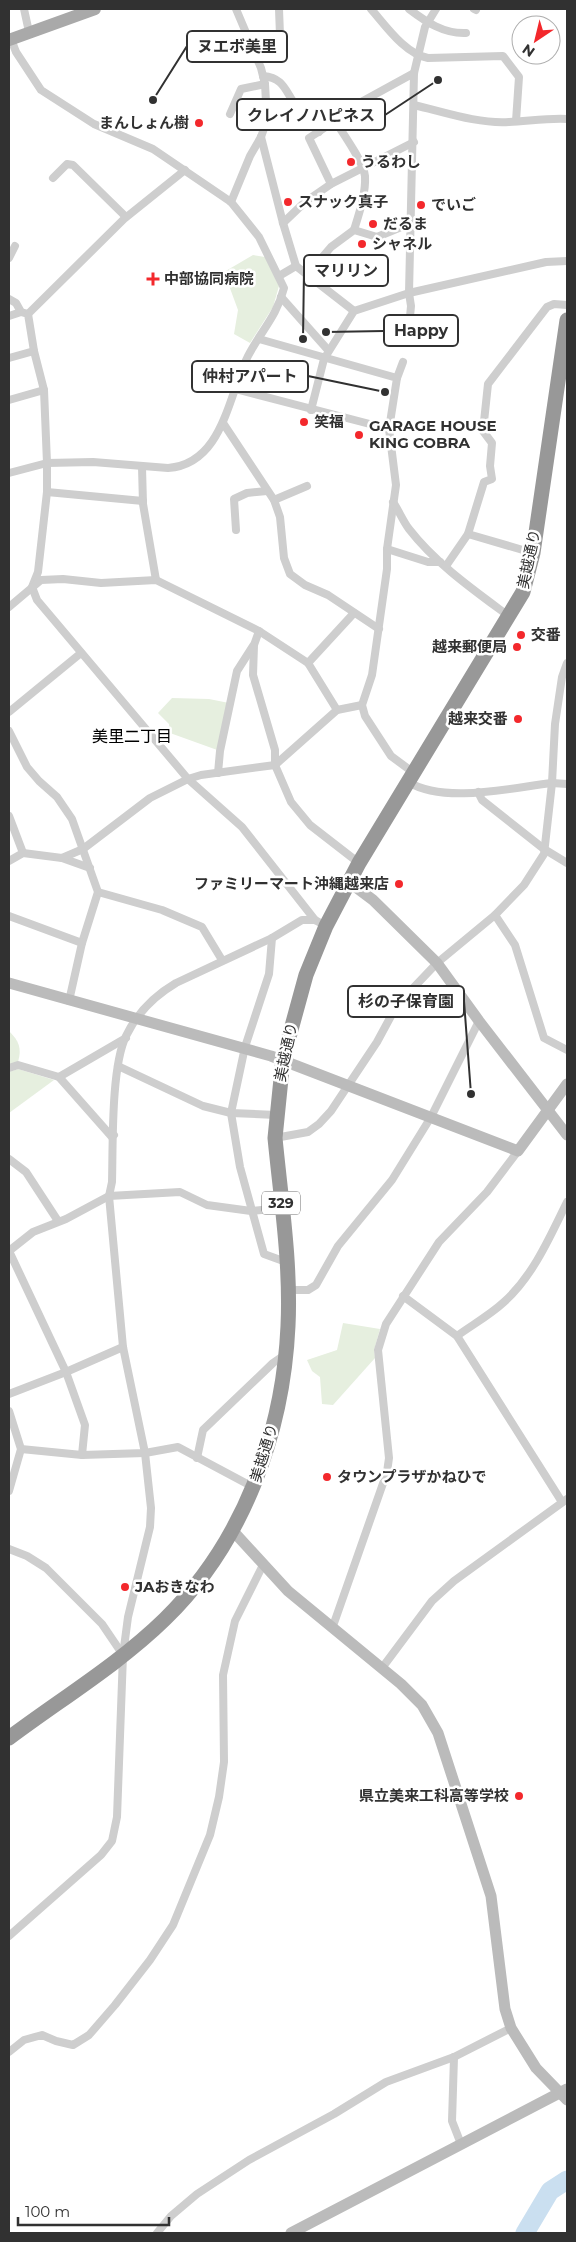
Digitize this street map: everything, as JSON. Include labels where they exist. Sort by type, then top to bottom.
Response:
[{"type":"highway","name":"美越通り","points":[[9,1738],[123,1655],[151,1632],[179,1604],[203,1575],[233,1531],[253,1487],[270,1437],[286,1354],[288,1290],[276,1138],[276,1115],[283,1059],[321,923],[349,882],[523,592],[532,552],[567,320]]},
{"type":"main road","points":[[10,39],[94,9]]},
{"type":"street","points":[[24,9],[29,32]]},
{"type":"street","points":[[231,202],[267,120],[264,80],[236,9]]},
{"type":"street","points":[[279,9],[280,35]]},
{"type":"street","points":[[371,9],[404,45],[419,56],[503,56],[519,77],[516,121]]},
{"type":"street","points":[[409,9],[428,23],[454,33],[466,33]]},
{"type":"street","points":[[408,338],[411,306],[409,293],[414,142],[414,73],[428,23],[436,9]]},
{"type":"street","points":[[9,473],[47,463],[93,462],[142,467],[180,467],[193,460],[208,448],[223,423],[243,368],[279,307],[284,288],[259,237],[231,202],[153,149],[94,124],[41,90],[16,52],[10,39]]},
{"type":"street","points":[[331,184],[309,138],[352,107],[414,73]]},
{"type":"street","points":[[230,114],[241,89],[274,77],[284,86],[296,106],[319,132]]},
{"type":"street","points":[[414,105],[491,121],[567,119]]},
{"type":"street","points":[[308,274],[331,247],[354,230],[364,188],[365,175],[362,168],[335,121]]},
{"type":"street","points":[[261,137],[282,223],[296,266],[354,312]]},
{"type":"street","points":[[282,223],[305,202],[331,184],[414,142]]},
{"type":"street","points":[[53,178],[68,164],[73,165],[126,217]]},
{"type":"street","points":[[9,316],[24,313],[126,217],[185,170]]},
{"type":"street","points":[[354,230],[377,237],[411,223]]},
{"type":"street","points":[[9,258],[15,246]]},
{"type":"street","points":[[311,410],[324,359],[354,312],[409,293],[546,262],[567,262]]},
{"type":"street","points":[[279,276],[296,266]]},
{"type":"street","points":[[281,297],[328,350]]},
{"type":"street","points":[[9,299],[24,313],[44,390],[47,492],[38,572],[32,588],[37,600],[188,779],[242,827],[321,923]]},
{"type":"street","points":[[443,564],[468,534],[484,482],[492,479],[490,466],[492,443],[483,432],[488,384],[547,307],[554,304],[567,305]]},
{"type":"street","points":[[259,339],[324,359],[397,378]]},
{"type":"street","points":[[9,358],[34,351]]},
{"type":"street","points":[[403,362],[397,378],[389,428],[396,485],[379,629],[372,674],[362,705],[365,716],[391,756],[411,777],[418,788],[433,792],[478,792],[552,783],[567,784]]},
{"type":"street","points":[[235,389],[311,410],[389,428]]},
{"type":"street","points":[[9,400],[44,390]]},
{"type":"street","points":[[223,423],[274,500],[280,517],[284,558],[290,574],[305,585],[328,595],[379,629]]},
{"type":"street","points":[[142,467],[143,501],[156,580]]},
{"type":"street","points":[[274,500],[307,486]]},
{"type":"street","points":[[236,530],[234,499],[247,493],[267,491]]},
{"type":"street","points":[[47,492],[143,501]]},
{"type":"street","points":[[393,502],[408,528],[443,564],[510,616]]},
{"type":"street","points":[[468,534],[532,552]]},
{"type":"street","points":[[387,549],[428,562],[443,564]]},
{"type":"street","points":[[9,607],[41,580],[63,579],[101,582],[156,580],[259,631],[308,664],[337,710]]},
{"type":"street","points":[[308,664],[354,613]]},
{"type":"street","points":[[218,773],[220,751],[238,671],[254,645],[259,631]]},
{"type":"street","points":[[254,645],[253,675],[275,750],[275,765],[291,802],[310,825],[360,863]]},
{"type":"street","points":[[9,712],[81,653]]},
{"type":"street","points":[[276,1138],[308,1132],[320,1124],[377,1042],[397,1005],[437,964],[494,915],[524,885],[544,854],[552,783],[555,724],[562,677],[567,664]]},
{"type":"street","points":[[62,858],[83,849],[150,798],[188,779],[275,765],[337,710],[362,705]]},
{"type":"street","points":[[9,732],[27,767],[39,781],[58,797],[72,819],[98,892],[82,943],[69,1001]]},
{"type":"street","points":[[478,792],[482,800],[544,849],[567,863]]},
{"type":"street","points":[[9,816],[23,853]]},
{"type":"street","points":[[9,861],[23,853],[62,858],[90,868]]},
{"type":"street","points":[[349,882],[373,900],[437,964],[479,1022],[567,1135]]},
{"type":"street","points":[[98,892],[162,910],[202,926],[222,960]]},
{"type":"street","points":[[494,915],[515,945],[544,1038],[567,1050]]},
{"type":"street","points":[[9,916],[82,943]]},
{"type":"street","points":[[9,1936],[96,1860],[112,1841],[117,1817],[123,1655],[128,1617],[150,1527],[151,1508],[145,1453],[123,1347],[109,1196],[112,1182],[118,1066],[126,1038],[136,1020],[161,992],[222,960],[272,938],[302,920],[321,923]]},
{"type":"street","points":[[272,938],[268,974],[245,1047],[231,1113],[240,1167],[264,1254],[286,1262]]},
{"type":"street","points":[[9,983],[136,1020],[245,1047],[283,1059],[347,1086],[518,1151]]},
{"type":"street","points":[[288,1290],[308,1290],[316,1285],[338,1246],[392,1180],[431,1117],[479,1022]]},
{"type":"street","points":[[59,1077],[126,1038]]},
{"type":"street","points":[[9,1068],[18,1065],[59,1077],[96,1121],[112,1137],[114,1136]]},
{"type":"street","points":[[118,1066],[203,1106],[231,1113],[276,1115]]},
{"type":"street","points":[[333,1626],[387,1472],[389,1458],[378,1350],[386,1324],[439,1242],[487,1192],[567,1084]]},
{"type":"street","points":[[9,1159],[26,1172],[58,1221]]},
{"type":"street","points":[[82,1455],[85,1425],[66,1372],[9,1251],[34,1232],[66,1219],[109,1196],[180,1192],[207,1205],[251,1211],[281,1208]]},
{"type":"street","points":[[457,1336],[504,1302],[527,1275],[545,1247],[567,1202]]},
{"type":"street","points":[[382,1668],[432,1601],[454,1581],[565,1500],[457,1336],[403,1296]]},
{"type":"street","points":[[9,1394],[123,1347]]},
{"type":"street","points":[[197,1458],[203,1430],[273,1363],[286,1354]]},
{"type":"street","points":[[9,1411],[18,1434],[20,1449],[9,1491]]},
{"type":"street","points":[[20,1449],[82,1455],[145,1453],[178,1447],[253,1487]]},
{"type":"street","points":[[233,1531],[288,1591],[333,1626],[422,1705],[438,1733],[491,1896],[505,2009],[511,2028],[536,2068],[565,2094],[461,2144],[291,2233]]},
{"type":"street","points":[[9,1548],[27,1556],[46,1568],[102,1624],[123,1655]]},
{"type":"street","points":[[9,2052],[24,2040],[42,2035],[73,2046],[89,2035],[150,1960],[173,1925],[210,1835],[219,1797],[224,1762],[223,1675],[235,1621],[263,1565]]},
{"type":"street","points":[[157,2233],[196,2194],[249,2160],[334,2114],[386,2082],[454,2056],[511,2028]]},
{"type":"street","points":[[454,2056],[452,2121],[461,2144]]},
{"type":"green space","points":[[253,255],[265,257],[279,286],[273,307],[250,343],[234,334],[238,310],[224,272]]},
{"type":"green space","points":[[172,698],[209,699],[229,703],[220,751],[170,733],[169,724],[158,713]]},
{"type":"green space","points":[[9,1031],[17,1042],[20,1053],[18,1062],[9,1065]]},
{"type":"green space","points":[[18,1069],[54,1080],[9,1113],[9,1072]]},
{"type":"green space","points":[[343,1323],[380,1329],[374,1350],[375,1358],[333,1405],[322,1404],[320,1377],[312,1371],[307,1360],[337,1350]]},
{"type":"waterway","points":[[525,2233],[550,2191],[567,2180]]},
{"type":"place","name":"クレイノハピネス","points":[[438,80]]},
{"type":"place","name":"ヌエボ美里","points":[[153,100]]},
{"type":"place","name":"まんしょん樹","points":[[199,123]]},
{"type":"place","name":"うるわし","points":[[351,162]]},
{"type":"place","name":"スナック真子","points":[[288,202]]},
{"type":"place","name":"でいご","points":[[421,205]]},
{"type":"place","name":"だるま","points":[[373,224]]},
{"type":"place","name":"シャネル","points":[[362,244]]},
{"type":"place","name":"中部協同病院","points":[[153,279]]},
{"type":"place","name":"Happy","points":[[326,332]]},
{"type":"place","name":"マリリン","points":[[303,339]]},
{"type":"place","name":"仲村アパート","points":[[385,392]]},
{"type":"place","name":"笑福","points":[[304,422]]},
{"type":"place","name":"GARAGE HOUSE KING COBRA","points":[[359,435]]},
{"type":"place","name":"交番","points":[[521,635]]},
{"type":"place","name":"越来郵便局","points":[[517,647]]},
{"type":"place","name":"越来交番","points":[[518,719]]},
{"type":"place","name":"ファミリーマート沖縄越来店","points":[[399,884]]},
{"type":"place","name":"杉の子保育園","points":[[471,1094]]},
{"type":"place","name":"タウンプラザかねひで","points":[[327,1477]]},
{"type":"place","name":"JAおきなわ","points":[[125,1587]]},
{"type":"place","name":"県立美来工科高等学校","points":[[519,1796]]},
{"type":"district","name":"美里二丁目","points":[[132,736]]}]
